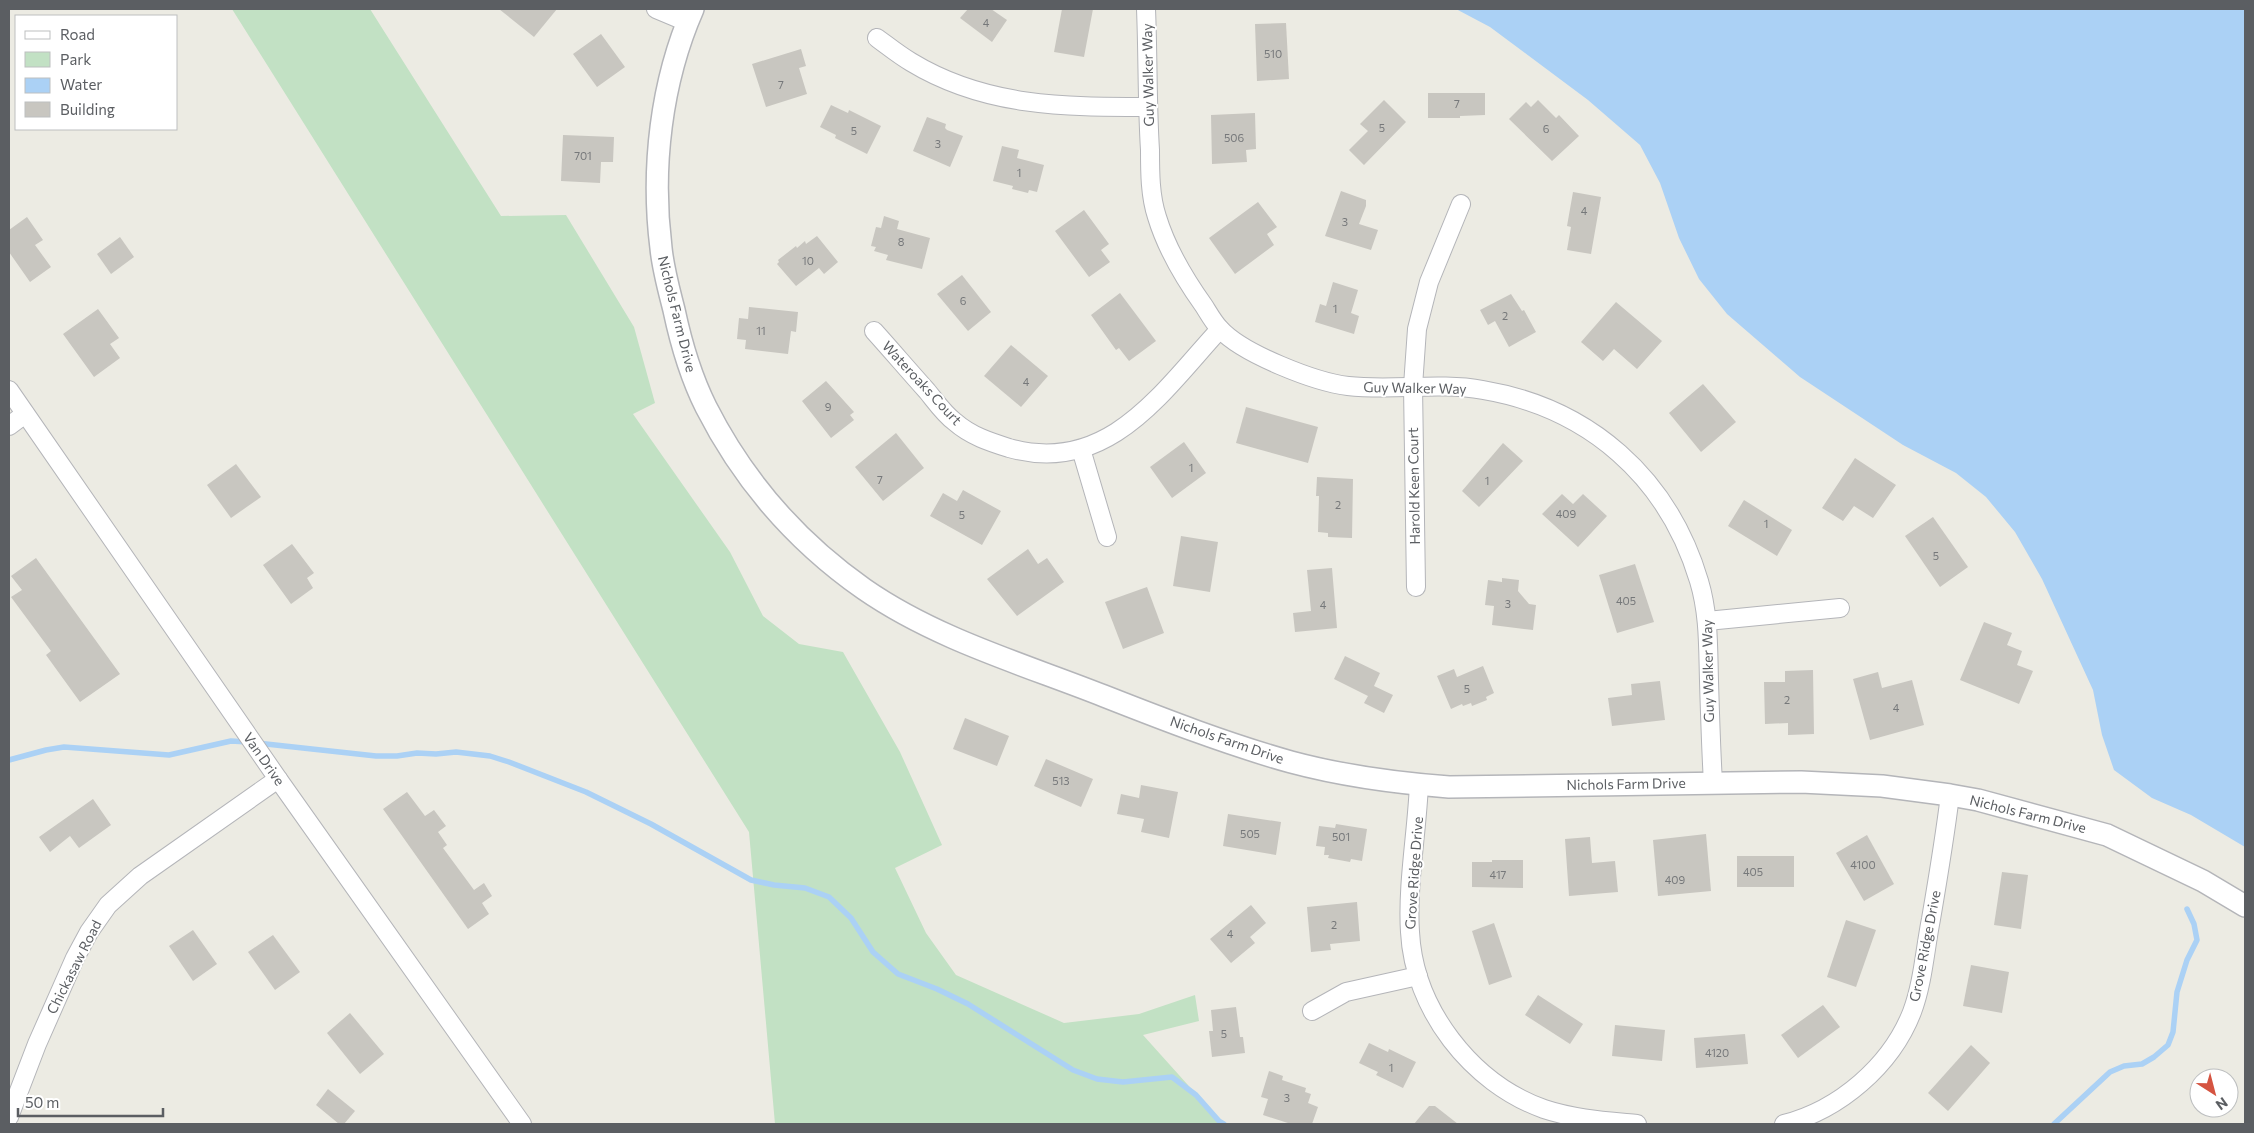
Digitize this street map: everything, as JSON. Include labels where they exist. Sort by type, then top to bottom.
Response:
[{"type":"street","points":[[656,9],[690,15]]},
{"type":"street","name":"Guy Walker Way","points":[[1146,9],[1147,107],[1151,187],[1155,214],[1177,267],[1220,329],[1265,358],[1290,370],[1347,386],[1413,386],[1482,390],[1526,400],[1556,411],[1585,426],[1618,450],[1643,476],[1677,526],[1699,580],[1708,621],[1713,783]]},
{"type":"street","name":"Nichols Farm Drive","points":[[690,15],[672,76],[662,123],[658,163],[661,249],[688,362],[704,404],[722,436],[759,492],[808,545],[865,589],[897,610],[938,631],[1148,713],[1292,762],[1359,776],[1449,786],[1801,782],[1873,786],[1950,794],[2107,835],[2179,869],[2245,906]]},
{"type":"street","points":[[877,38],[912,62],[936,75],[994,96],[1052,106],[1147,107]]},
{"type":"street","name":"Harold Keen Court","points":[[1416,587],[1413,386],[1417,328],[1427,291],[1461,204]]},
{"type":"street","name":"Wateroaks Court","points":[[874,331],[954,422],[972,434],[984,441],[1019,451],[1059,454],[1081,449],[1110,438],[1125,428],[1142,413],[1220,329]]},
{"type":"street","name":"Van Drive","points":[[9,390],[278,779],[522,1124]]},
{"type":"street","points":[[9,426],[25,414]]},
{"type":"street","points":[[1081,449],[1107,536]]},
{"type":"street","points":[[1708,621],[1840,608]]},
{"type":"street","name":"Chickasaw Road","points":[[9,1117],[36,1044],[75,958],[89,932],[108,905],[140,876],[278,779]]},
{"type":"street","name":"Grove Ridge Drive","points":[[1419,784],[1410,931],[1412,958],[1436,1018],[1474,1066],[1501,1087],[1544,1108],[1576,1118],[1637,1124]]},
{"type":"street","name":"Grove Ridge Drive","points":[[1784,1124],[1822,1110],[1858,1086],[1876,1068],[1904,1030],[1917,993],[1945,838],[1950,794]]},
{"type":"street","points":[[1312,1011],[1346,992],[1418,976]]},
{"type":"green space","points":[[232,9],[370,9],[501,216],[566,215],[634,327],[655,403],[633,414],[730,552],[763,616],[799,644],[843,652],[900,752],[942,845],[895,868],[926,933],[956,975],[1064,1023],[1139,1014],[1195,995],[1199,1021],[1143,1035],[1223,1124],[775,1124],[749,832]]},
{"type":"water","points":[[1456,9],[2245,9],[2245,847],[2191,815],[2152,798],[2114,770],[2102,735],[2093,690],[2042,579],[2015,532],[1986,497],[1956,473],[1903,445],[1800,377],[1727,314],[1699,279],[1679,238],[1660,183],[1640,145],[1588,100],[1490,27]]},
{"type":"building","points":[[499,9],[557,9],[534,37]]},
{"type":"building","points":[[968,9],[991,9],[1007,20],[992,42],[960,18]]},
{"type":"building","points":[[1062,9],[1093,9],[1084,57],[1054,52]]},
{"type":"building","points":[[1286,23],[1289,79],[1257,81],[1255,24]]},
{"type":"building","points":[[601,34],[625,67],[597,87],[573,54]]},
{"type":"building","points":[[801,49],[806,66],[799,68],[807,94],[766,107],[752,64]]},
{"type":"building","points":[[1428,93],[1485,93],[1485,115],[1460,116],[1460,118],[1428,118]]},
{"type":"building","points":[[1384,100],[1406,122],[1364,165],[1349,150],[1368,131],[1360,124]]},
{"type":"building","points":[[1538,100],[1556,118],[1559,115],[1579,136],[1552,161],[1509,119],[1526,102],[1531,107]]},
{"type":"building","points":[[831,105],[848,113],[849,110],[881,126],[867,154],[835,138],[836,135],[820,127]]},
{"type":"building","points":[[1255,113],[1256,149],[1246,150],[1247,162],[1212,164],[1211,115]]},
{"type":"building","points":[[927,117],[946,124],[945,128],[947,130],[963,136],[950,167],[913,151]]},
{"type":"building","points":[[563,135],[614,137],[613,162],[601,162],[600,183],[561,181]]},
{"type":"building","points":[[1002,146],[1019,150],[1017,158],[1044,165],[1037,192],[1029,190],[1028,193],[1012,189],[1013,186],[993,181]]},
{"type":"building","points":[[1341,191],[1366,200],[1366,206],[1359,224],[1378,230],[1371,250],[1325,236]]},
{"type":"building","points":[[1573,192],[1601,197],[1591,254],[1567,250],[1571,227],[1567,226]]},
{"type":"building","points":[[1258,202],[1277,227],[1267,234],[1274,245],[1235,274],[1209,238]]},
{"type":"building","points":[[1084,210],[1109,244],[1101,250],[1110,262],[1089,277],[1055,231]]},
{"type":"building","points":[[884,216],[899,221],[897,229],[930,238],[922,269],[886,260],[888,255],[874,251],[876,247],[871,246],[876,227],[881,228]]},
{"type":"building","points":[[27,217],[43,240],[35,245],[51,267],[30,282],[9,252],[9,230]]},
{"type":"building","points":[[817,236],[838,262],[824,274],[819,268],[796,286],[777,264],[778,260],[796,246],[797,248],[805,241],[806,244]]},
{"type":"building","points":[[120,237],[134,257],[111,274],[97,254]]},
{"type":"building","points":[[962,275],[991,312],[968,331],[937,294]]},
{"type":"building","points":[[1333,282],[1358,290],[1351,313],[1359,316],[1354,334],[1315,322],[1320,304],[1326,306]]},
{"type":"building","points":[[1120,293],[1156,341],[1129,361],[1119,348],[1116,350],[1091,315]]},
{"type":"building","points":[[1511,294],[1522,311],[1524,310],[1536,332],[1509,347],[1495,321],[1488,325],[1480,310]]},
{"type":"building","points":[[1616,302],[1662,341],[1637,369],[1614,349],[1603,361],[1581,342]]},
{"type":"building","points":[[749,307],[798,312],[796,332],[791,331],[788,354],[745,349],[746,340],[737,339],[739,318],[748,319]]},
{"type":"building","points":[[98,309],[119,338],[110,344],[120,358],[94,377],[63,334]]},
{"type":"building","points":[[1011,345],[1048,376],[1021,407],[984,376]]},
{"type":"building","points":[[826,381],[854,412],[850,415],[854,420],[831,438],[802,401]]},
{"type":"building","points":[[1703,384],[1736,422],[1701,452],[1669,413]]},
{"type":"building","points":[[1246,407],[1318,427],[1308,463],[1236,443]]},
{"type":"building","points":[[896,433],[924,468],[883,501],[855,467]]},
{"type":"building","points":[[1184,442],[1206,473],[1172,498],[1150,467]]},
{"type":"building","points":[[1503,443],[1523,461],[1479,507],[1462,491]]},
{"type":"building","points":[[1855,458],[1896,485],[1873,518],[1854,506],[1843,521],[1822,508]]},
{"type":"building","points":[[236,464],[261,497],[231,518],[207,485]]},
{"type":"building","points":[[1317,477],[1353,479],[1352,538],[1328,537],[1328,533],[1318,532],[1319,496],[1316,496]]},
{"type":"building","points":[[963,490],[1001,511],[982,545],[930,516],[943,493],[957,501]]},
{"type":"building","points":[[1562,494],[1573,504],[1583,494],[1607,516],[1578,547],[1542,514]]},
{"type":"building","points":[[1744,500],[1792,530],[1777,556],[1728,526]]},
{"type":"building","points":[[1933,517],[1968,567],[1940,587],[1905,536]]},
{"type":"building","points":[[1181,536],[1218,542],[1210,592],[1173,586]]},
{"type":"building","points":[[292,544],[314,573],[307,578],[313,588],[291,604],[263,565]]},
{"type":"building","points":[[1028,549],[1038,564],[1047,558],[1064,582],[1017,616],[987,579]]},
{"type":"building","points":[[36,558],[120,674],[80,702],[46,655],[51,651],[11,597],[22,590],[11,576]]},
{"type":"building","points":[[1635,564],[1654,622],[1617,633],[1599,575]]},
{"type":"building","points":[[1332,568],[1337,628],[1295,632],[1293,613],[1311,611],[1307,570]]},
{"type":"building","points":[[1502,578],[1519,580],[1518,591],[1529,604],[1536,605],[1533,630],[1492,625],[1494,606],[1485,605],[1488,580],[1502,582]]},
{"type":"building","points":[[1147,587],[1164,633],[1123,649],[1105,602]]},
{"type":"building","points":[[1984,622],[2012,633],[2007,645],[2022,651],[2017,665],[2033,671],[2019,704],[1960,680]]},
{"type":"building","points":[[1345,656],[1380,673],[1374,686],[1393,695],[1384,713],[1364,703],[1368,696],[1334,679]]},
{"type":"building","points":[[1483,666],[1494,693],[1486,697],[1487,700],[1472,706],[1471,703],[1463,706],[1462,704],[1451,709],[1437,676],[1454,669],[1457,677]]},
{"type":"building","points":[[1813,670],[1814,734],[1788,735],[1788,723],[1765,724],[1764,682],[1785,682],[1785,671]]},
{"type":"building","points":[[1878,672],[1882,688],[1912,680],[1924,725],[1870,740],[1853,679]]},
{"type":"building","points":[[1660,681],[1665,720],[1612,726],[1608,698],[1632,695],[1631,684]]},
{"type":"building","points":[[965,718],[1009,736],[997,766],[953,749]]},
{"type":"building","points":[[1046,759],[1093,779],[1081,807],[1034,786]]},
{"type":"building","points":[[1141,785],[1178,792],[1169,838],[1141,832],[1144,819],[1117,814],[1121,794],[1139,798]]},
{"type":"building","points":[[407,792],[425,816],[434,810],[446,826],[438,832],[447,845],[443,848],[474,890],[484,883],[492,896],[482,903],[489,914],[468,929],[383,809]]},
{"type":"building","points":[[93,799],[111,825],[79,848],[70,836],[50,852],[39,837]]},
{"type":"building","points":[[1228,814],[1281,822],[1276,855],[1223,846]]},
{"type":"building","points":[[1336,824],[1367,829],[1362,861],[1351,859],[1350,862],[1328,858],[1329,855],[1324,855],[1325,847],[1316,846],[1319,826],[1335,828]]},
{"type":"building","points":[[1706,834],[1711,891],[1658,896],[1653,840]]},
{"type":"building","points":[[1867,835],[1894,884],[1864,901],[1836,853]]},
{"type":"building","points":[[1590,837],[1592,863],[1615,861],[1618,892],[1569,896],[1565,839]]},
{"type":"building","points":[[1737,856],[1794,856],[1794,887],[1737,887]]},
{"type":"building","points":[[1492,860],[1523,860],[1523,888],[1472,887],[1472,862],[1492,862]]},
{"type":"building","points":[[2002,872],[2028,875],[2021,929],[1994,925]]},
{"type":"building","points":[[1357,902],[1360,941],[1330,944],[1331,950],[1311,952],[1307,907]]},
{"type":"building","points":[[1251,905],[1266,923],[1250,937],[1255,943],[1231,963],[1210,939]]},
{"type":"building","points":[[1846,920],[1876,930],[1856,987],[1827,977]]},
{"type":"building","points":[[1494,923],[1512,977],[1489,985],[1472,931]]},
{"type":"building","points":[[193,930],[217,964],[193,981],[169,946]]},
{"type":"building","points":[[273,935],[300,972],[275,990],[248,952]]},
{"type":"building","points":[[1971,965],[2009,972],[2002,1013],[1963,1006]]},
{"type":"building","points":[[1538,995],[1583,1024],[1570,1044],[1525,1015]]},
{"type":"building","points":[[1823,1005],[1840,1027],[1798,1058],[1781,1035]]},
{"type":"building","points":[[1236,1007],[1240,1037],[1243,1037],[1245,1053],[1212,1057],[1209,1031],[1213,1031],[1211,1010]]},
{"type":"building","points":[[350,1013],[384,1054],[360,1074],[327,1033]]},
{"type":"building","points":[[1615,1025],[1665,1030],[1662,1061],[1612,1056]]},
{"type":"building","points":[[1745,1034],[1748,1064],[1696,1068],[1694,1038]]},
{"type":"building","points":[[1369,1043],[1388,1052],[1389,1049],[1416,1062],[1403,1088],[1376,1075],[1378,1072],[1359,1063]]},
{"type":"building","points":[[1971,1045],[1990,1063],[1948,1111],[1928,1093]]},
{"type":"building","points":[[1269,1071],[1283,1076],[1282,1080],[1306,1088],[1305,1092],[1311,1094],[1308,1103],[1318,1107],[1312,1124],[1291,1124],[1263,1115],[1268,1099],[1261,1097]]},
{"type":"building","points":[[328,1089],[355,1111],[344,1124],[339,1124],[316,1105]]},
{"type":"building","points":[[1429,1106],[1435,1106],[1458,1124],[1414,1124]]},
{"type":"waterway","points":[[9,760],[64,747],[169,755],[231,741],[248,742]]},
{"type":"waterway","points":[[257,743],[376,756],[456,752],[490,756],[586,792],[651,824],[751,880],[774,885],[805,888],[829,897],[851,918],[873,952],[898,974],[937,989],[968,1004],[1073,1070],[1097,1079],[1123,1082],[1172,1077],[1196,1095],[1219,1121],[1224,1124]]},
{"type":"waterway","points":[[2054,1124],[2110,1072],[2124,1066],[2142,1064],[2168,1045],[2173,1032],[2177,992],[2187,960],[2197,940],[2194,924],[2187,909]]}]
